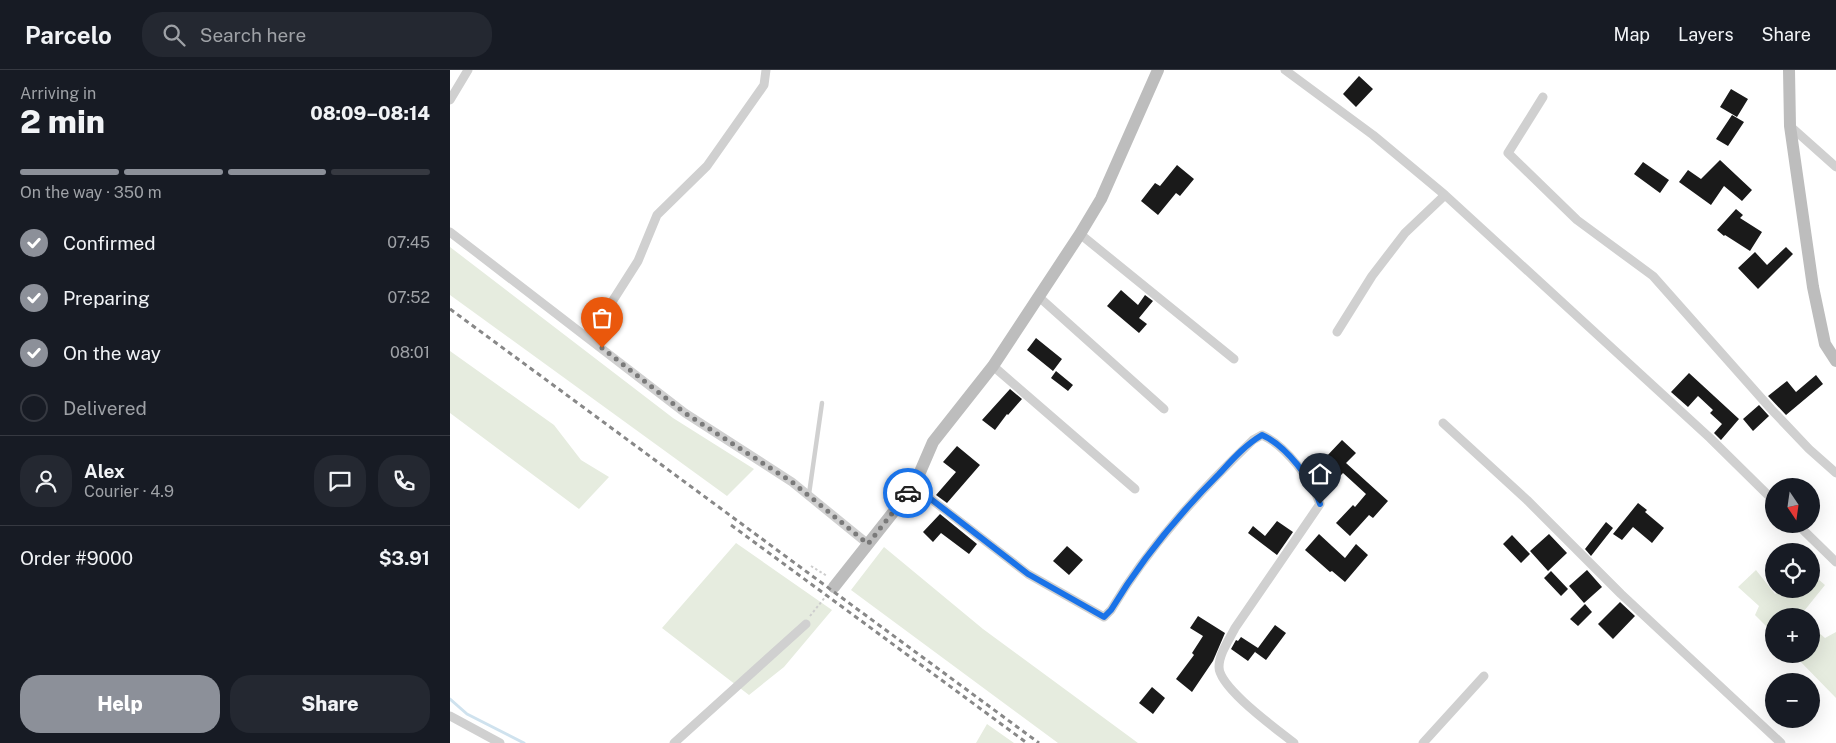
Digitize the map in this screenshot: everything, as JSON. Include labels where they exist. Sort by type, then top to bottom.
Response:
[{"type":"street","points":[[450,100],[468,70]]},
{"type":"street","points":[[589,338],[638,261],[657,215],[707,166],[764,85],[766,70]]},
{"type":"street","points":[[834,587],[914,486],[933,442],[993,366],[1080,234],[1108,184],[1158,70]]},
{"type":"street","points":[[1285,70],[1373,135],[1445,195],[1710,438],[1765,492]]},
{"type":"street","points":[[1788,70],[1790,126],[1813,287],[1825,344],[1836,361]]},
{"type":"street","points":[[450,81],[458,87]]},
{"type":"street","points":[[1543,97],[1508,152],[1577,220],[1653,276],[1790,429],[1836,473]]},
{"type":"street","points":[[1790,126],[1836,167]]},
{"type":"street","points":[[1337,332],[1372,276],[1405,233],[1445,195]]},
{"type":"street","points":[[450,232],[685,413],[792,482],[868,544]]},
{"type":"street","points":[[1080,234],[1234,359]]},
{"type":"street","points":[[1039,297],[1164,409]]},
{"type":"street","points":[[993,366],[1135,489]]},
{"type":"street","points":[[1443,423],[1528,500],[1621,594],[1781,743]]},
{"type":"street","points":[[914,486],[1028,574],[1104,617],[1180,515],[1254,440],[1262,435],[1269,438],[1301,469],[1312,484],[1320,504],[1235,628],[1224,648],[1219,668],[1221,677],[1244,702],[1294,743]]},
{"type":"street","points":[[1806,533],[1836,562]]},
{"type":"street","points":[[674,743],[806,624]]},
{"type":"street","points":[[1422,743],[1484,676]]},
{"type":"street","points":[[450,716],[500,743]]},
{"type":"lane","points":[[809,496],[822,403]]},
{"type":"path","points":[[811,566],[817,570]]},
{"type":"path","points":[[806,624],[813,611],[823,600]]},
{"type":"shaded area","points":[[450,247],[673,418],[754,469],[727,496],[450,295]]},
{"type":"shaded area","points":[[450,351],[554,425],[581,460],[609,477],[579,509],[450,413]]},
{"type":"shaded area","points":[[736,543],[832,610],[784,667],[749,695],[662,628]]},
{"type":"shaded area","points":[[884,547],[983,629],[1138,743],[1058,743],[851,590]]},
{"type":"shaded area","points":[[1756,570],[1765,581],[1765,598],[1815,598],[1806,608],[1765,608],[1765,625],[1755,615],[1759,606],[1738,587]]},
{"type":"shaded area","points":[[1820,581],[1825,585],[1820,591]]},
{"type":"shaded area","points":[[1836,632],[1836,698],[1820,682],[1820,673],[1812,673],[1802,663],[1820,663],[1820,634],[1825,638]]},
{"type":"shaded area","points":[[987,724],[1014,743],[976,743]]},
{"type":"building","points":[[1359,76],[1373,89],[1356,107],[1343,94]]},
{"type":"building","points":[[1731,89],[1748,99],[1737,117],[1720,107]]},
{"type":"building","points":[[1732,115],[1744,122],[1728,146],[1716,139]]},
{"type":"building","points":[[1720,160],[1752,190],[1742,201],[1724,186],[1711,205],[1679,182],[1688,170],[1701,179]]},
{"type":"building","points":[[1643,162],[1669,180],[1660,193],[1634,174]]},
{"type":"building","points":[[1177,165],[1194,179],[1180,196],[1176,193],[1158,215],[1141,201],[1155,183],[1160,186]]},
{"type":"building","points":[[1736,209],[1743,215],[1740,218],[1762,232],[1750,251],[1717,230]]},
{"type":"building","points":[[1786,247],[1793,254],[1758,289],[1738,268],[1755,252],[1767,265]]},
{"type":"building","points":[[1121,290],[1138,305],[1145,295],[1153,301],[1139,318],[1147,324],[1139,333],[1107,306]]},
{"type":"building","points":[[1036,338],[1062,359],[1053,371],[1027,350]]},
{"type":"building","points":[[1056,371],[1073,385],[1068,391],[1051,378]]},
{"type":"building","points":[[1689,373],[1739,419],[1721,440],[1714,433],[1722,424],[1710,413],[1713,410],[1698,396],[1688,407],[1671,392]]},
{"type":"building","points":[[1816,375],[1823,384],[1786,415],[1768,396],[1787,381],[1796,392]]},
{"type":"building","points":[[1010,389],[1022,399],[995,430],[982,420]]},
{"type":"building","points":[[1759,405],[1769,416],[1753,431],[1743,419]]},
{"type":"building","points":[[1342,440],[1356,453],[1346,463],[1388,501],[1373,518],[1369,515],[1350,536],[1336,523],[1353,505],[1355,507],[1366,494],[1343,473],[1323,494],[1317,483],[1333,465],[1325,458]]},
{"type":"building","points":[[957,446],[980,465],[947,503],[936,495],[956,472],[943,462]]},
{"type":"building","points":[[1638,503],[1647,510],[1645,512],[1664,528],[1652,543],[1633,527],[1622,540],[1613,534]]},
{"type":"building","points":[[940,514],[977,544],[969,554],[941,533],[933,542],[923,532]]},
{"type":"building","points":[[1277,521],[1293,532],[1277,555],[1248,533],[1253,526],[1265,536]]},
{"type":"building","points":[[1606,522],[1613,528],[1591,556],[1585,549]]},
{"type":"building","points":[[1319,534],[1345,558],[1356,544],[1368,555],[1345,582],[1332,571],[1330,572],[1305,550]]},
{"type":"building","points":[[1549,534],[1567,553],[1548,571],[1530,551]]},
{"type":"building","points":[[1512,535],[1530,554],[1521,563],[1503,544]]},
{"type":"building","points":[[1067,546],[1083,560],[1069,575],[1053,561]]},
{"type":"building","points":[[1587,570],[1602,587],[1584,603],[1569,586]]},
{"type":"building","points":[[1551,571],[1568,589],[1561,596],[1544,578]]},
{"type":"building","points":[[1620,602],[1635,616],[1613,639],[1598,624]]},
{"type":"building","points":[[1585,604],[1592,612],[1578,626],[1570,619]]},
{"type":"building","points":[[1198,616],[1225,633],[1213,661],[1192,692],[1176,679],[1194,655],[1192,653],[1203,636],[1190,628]]},
{"type":"building","points":[[1275,625],[1286,633],[1266,660],[1255,652]]},
{"type":"building","points":[[1241,637],[1258,648],[1248,661],[1231,649],[1236,640],[1238,641]]},
{"type":"building","points":[[1152,687],[1165,698],[1153,714],[1139,703]]},
{"type":"waterway","points":[[450,699],[467,714],[524,743]]},
{"type":"railway","points":[[450,309],[1039,743]]},
{"type":"railway","points":[[731,525],[1027,743]]},
{"type":"way so far","points":[[602,348],[685,413],[792,482],[868,544],[908,493]]},
{"type":"route","points":[[908,493],[914,486],[1028,574],[1104,617],[1180,515],[1239,454],[1262,435],[1269,438],[1301,469],[1312,484],[1320,504]]}]
